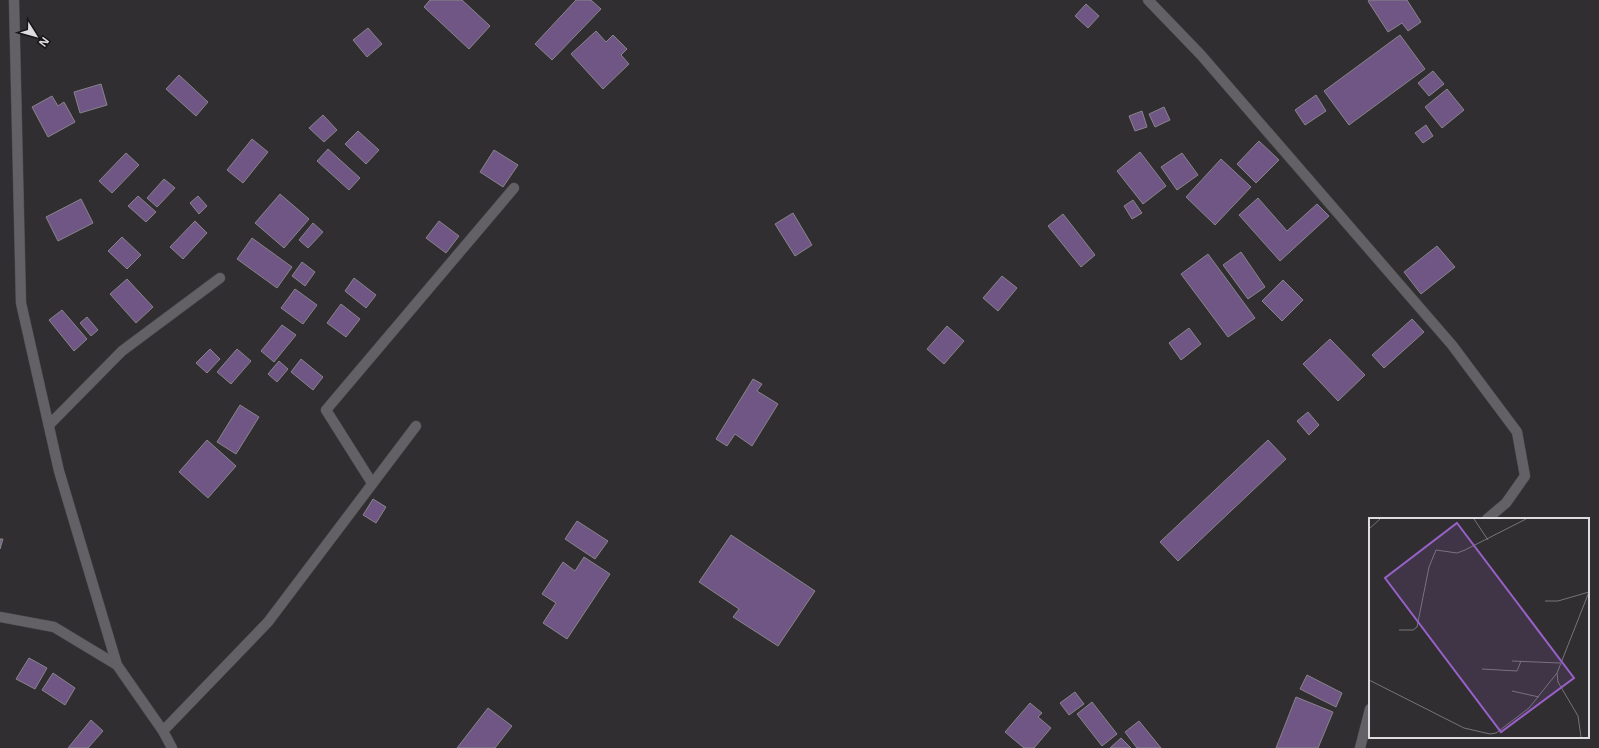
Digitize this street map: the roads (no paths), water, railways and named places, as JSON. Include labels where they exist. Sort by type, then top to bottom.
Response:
[{"type":"street","points":[[1148,0],[1201,55],[1452,345],[1517,432],[1525,476],[1506,503],[1488,518]]},
{"type":"street","points":[[13,2],[21,303],[59,471],[117,665],[163,731],[172,748]]},
{"type":"street","points":[[372,484],[326,410],[514,188]]},
{"type":"street","points":[[49,425],[122,351],[220,278]]},
{"type":"street","points":[[163,731],[268,622],[416,426]]},
{"type":"street","points":[[0,617],[54,627],[117,665]]},
{"type":"street","points":[[1360,748],[1369,713]]}]
